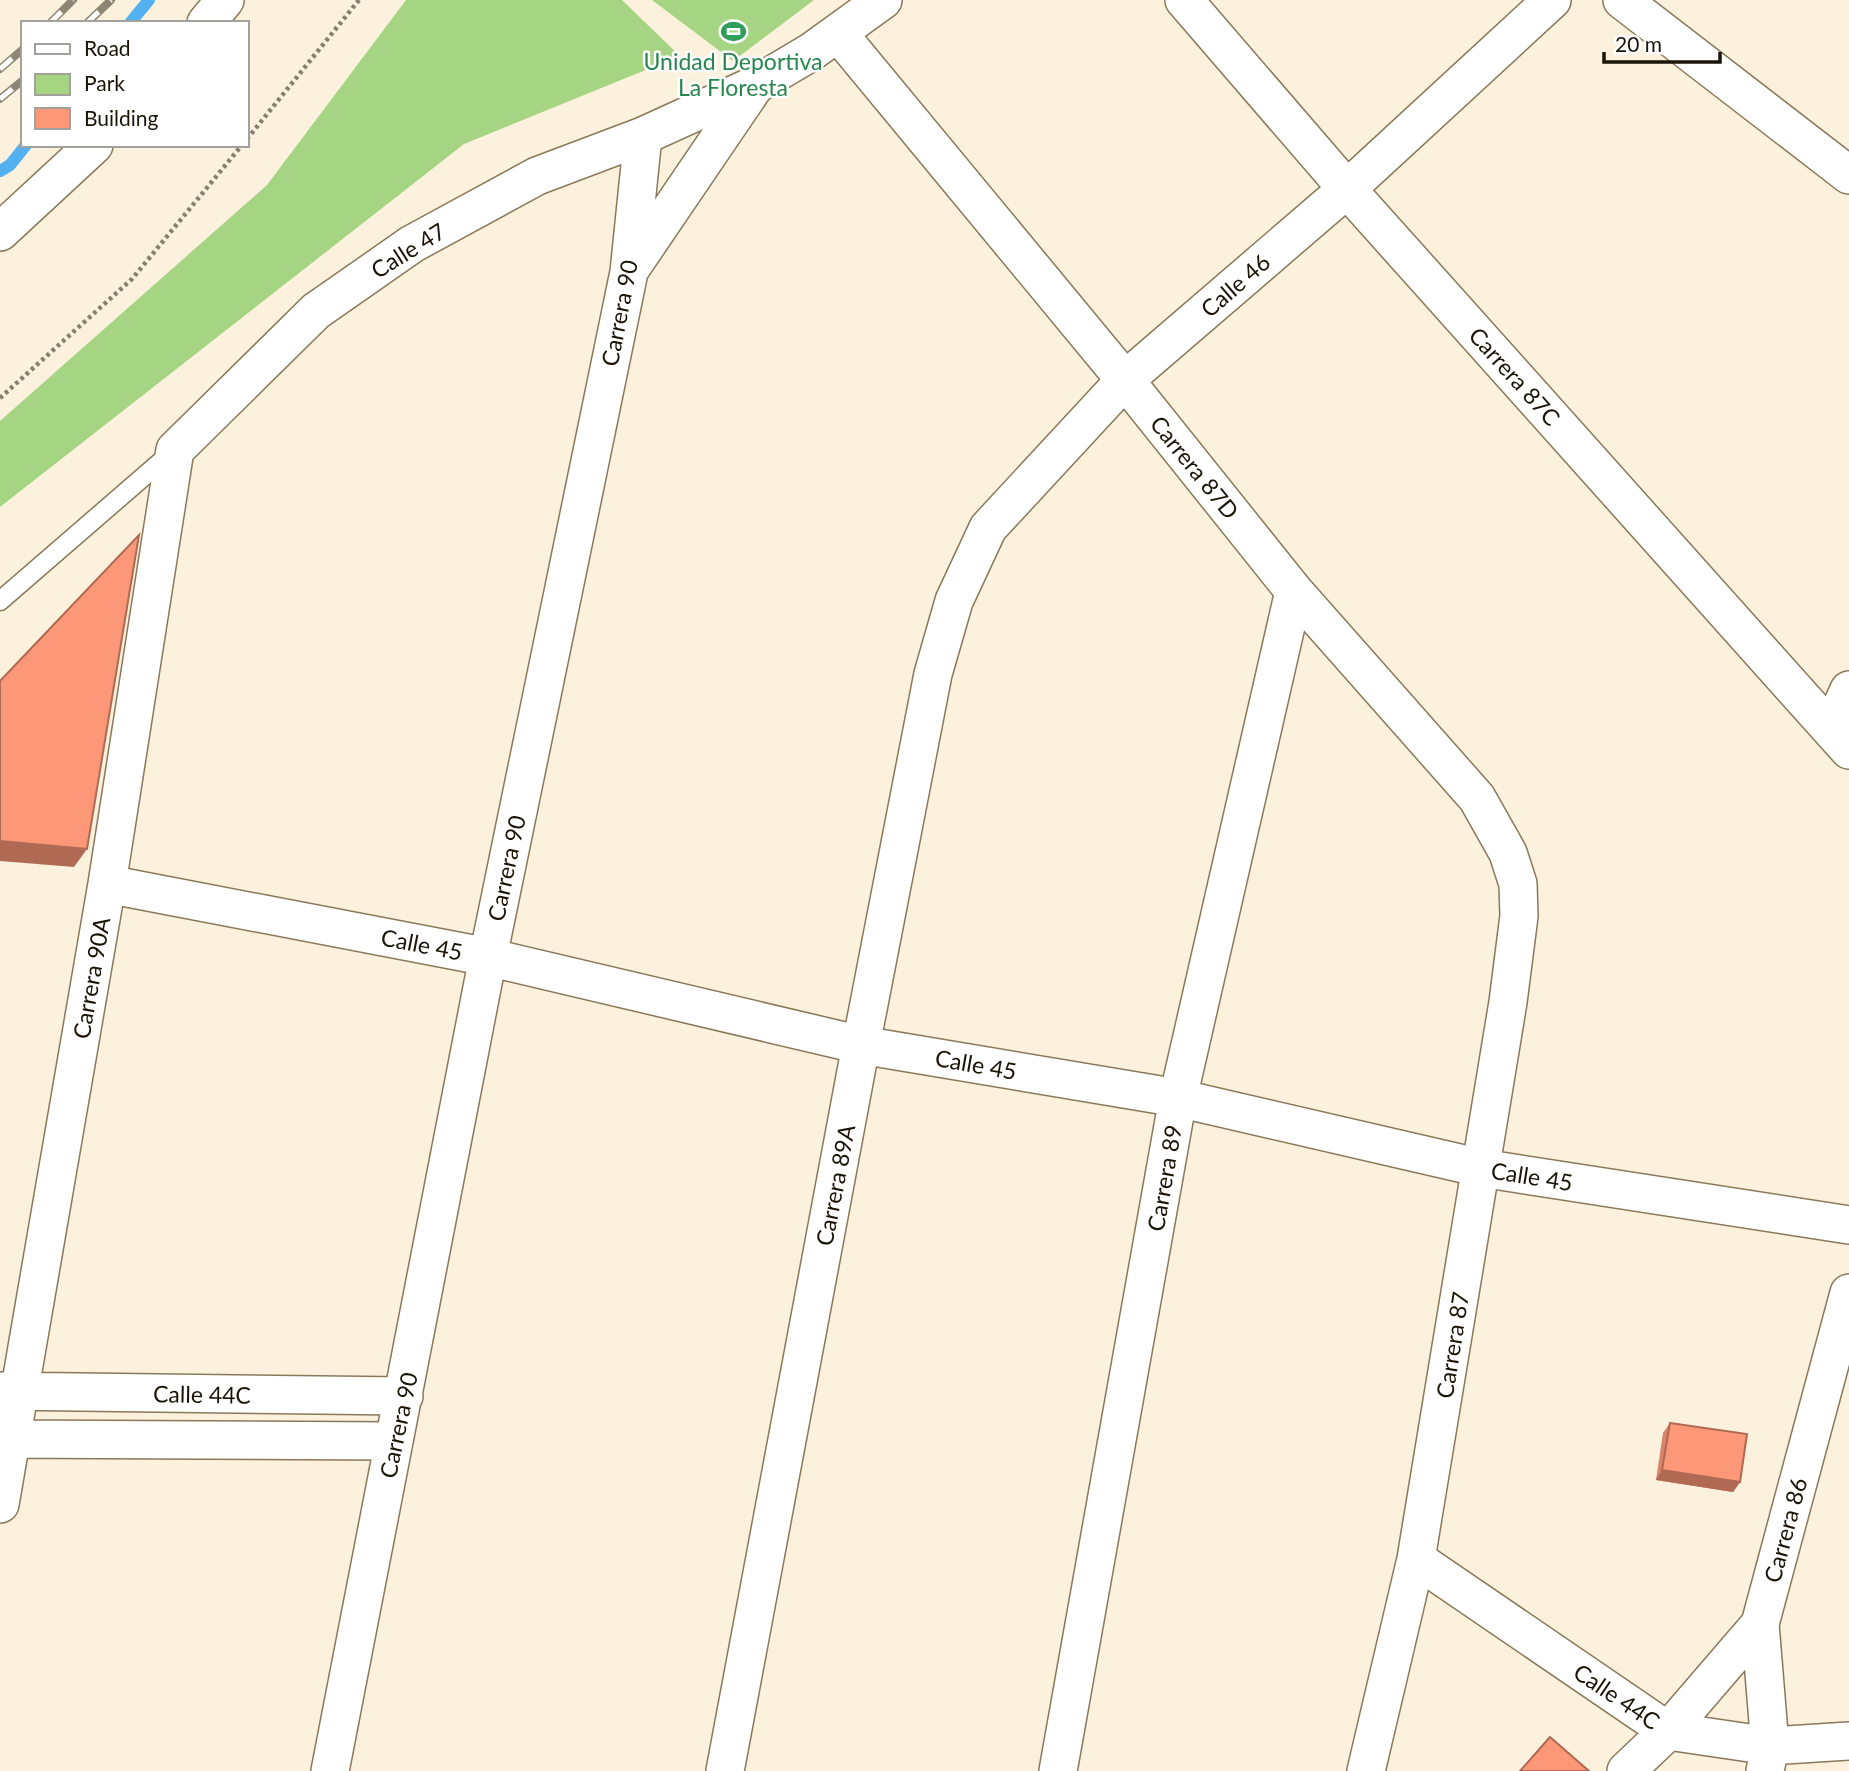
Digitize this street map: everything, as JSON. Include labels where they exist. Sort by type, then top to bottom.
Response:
[{"type":"street","points":[[208,21],[225,0]]},
{"type":"street","name":"Calle 47","points":[[175,450],[316,311],[412,244],[537,176],[643,136],[757,84],[838,33],[883,0]]},
{"type":"street","name":"Carrera 87C","points":[[1184,0],[1348,189],[1840,739]]},
{"type":"street","name":"Calle 46","points":[[954,600],[988,528],[1125,380],[1348,189],[1552,0]]},
{"type":"street","points":[[1622,0],[1849,175]]},
{"type":"street","name":"Carrera 87D","points":[[838,33],[1125,380],[1294,591],[1477,798],[1508,853],[1517,884],[1519,916]]},
{"type":"street","points":[[629,272],[757,84]]},
{"type":"street","name":"Carrera 90","points":[[332,1769],[488,957],[629,272],[643,136]]},
{"type":"street","points":[[0,232],[92,147]]},
{"type":"street","name":"Carrera 90A","points":[[0,1504],[10,1391],[107,884],[175,450]]},
{"type":"street","name":"Carrera 89","points":[[1058,1771],[1178,1098],[1294,591]]},
{"type":"street","name":"Carrera 89A","points":[[725,1771],[933,674],[954,600]]},
{"type":"street","points":[[1840,739],[1849,690]]},
{"type":"street","name":"Calle 45","points":[[107,884],[488,957],[861,1045],[1178,1098],[1481,1168],[1849,1225]]},
{"type":"street","name":"Carrera 87","points":[[1366,1771],[1416,1559],[1508,1002],[1519,916]]},
{"type":"street","name":"Carrera 86","points":[[1768,1758],[1760,1624],[1849,1293]]},
{"type":"street","name":"Calle 44C","points":[[10,1391],[404,1396]]},
{"type":"street","name":"Calle 44C","points":[[5,1439],[393,1441]]},
{"type":"street","name":"Calle 44C","points":[[1416,1559],[1668,1731],[1768,1758],[1849,1741]]},
{"type":"street","points":[[1626,1771],[1668,1731],[1760,1624]]},
{"type":"lane","name":"Calle 47","points":[[0,601],[175,450]]},
{"type":"path","points":[[248,138],[359,0]]},
{"type":"path","points":[[0,398],[132,279],[240,147]]},
{"type":"green space","points":[[406,0],[622,0],[680,56],[464,144],[0,507],[0,421],[267,185]]},
{"type":"green space","name":"Unidad Deportiva La Floresta","points":[[652,0],[814,0],[733,61]]},
{"type":"building","points":[[139,535],[87,849],[0,841],[0,681]]},
{"type":"building","points":[[1670,1423],[1747,1434],[1740,1482],[1662,1470]]},
{"type":"building","points":[[1550,1737],[1589,1771],[1520,1771]]},
{"type":"waterway","points":[[132,21],[149,0]]},
{"type":"waterway","points":[[0,171],[10,165],[24,147]]},
{"type":"railway","points":[[52,21],[73,0]]},
{"type":"railway","points":[[89,21],[111,0]]},
{"type":"railway","points":[[0,69],[21,51]]},
{"type":"railway","points":[[0,99],[21,82]]},
{"type":"place","name":"Unidad Deportiva La Floresta","points":[[733,31]]}]
